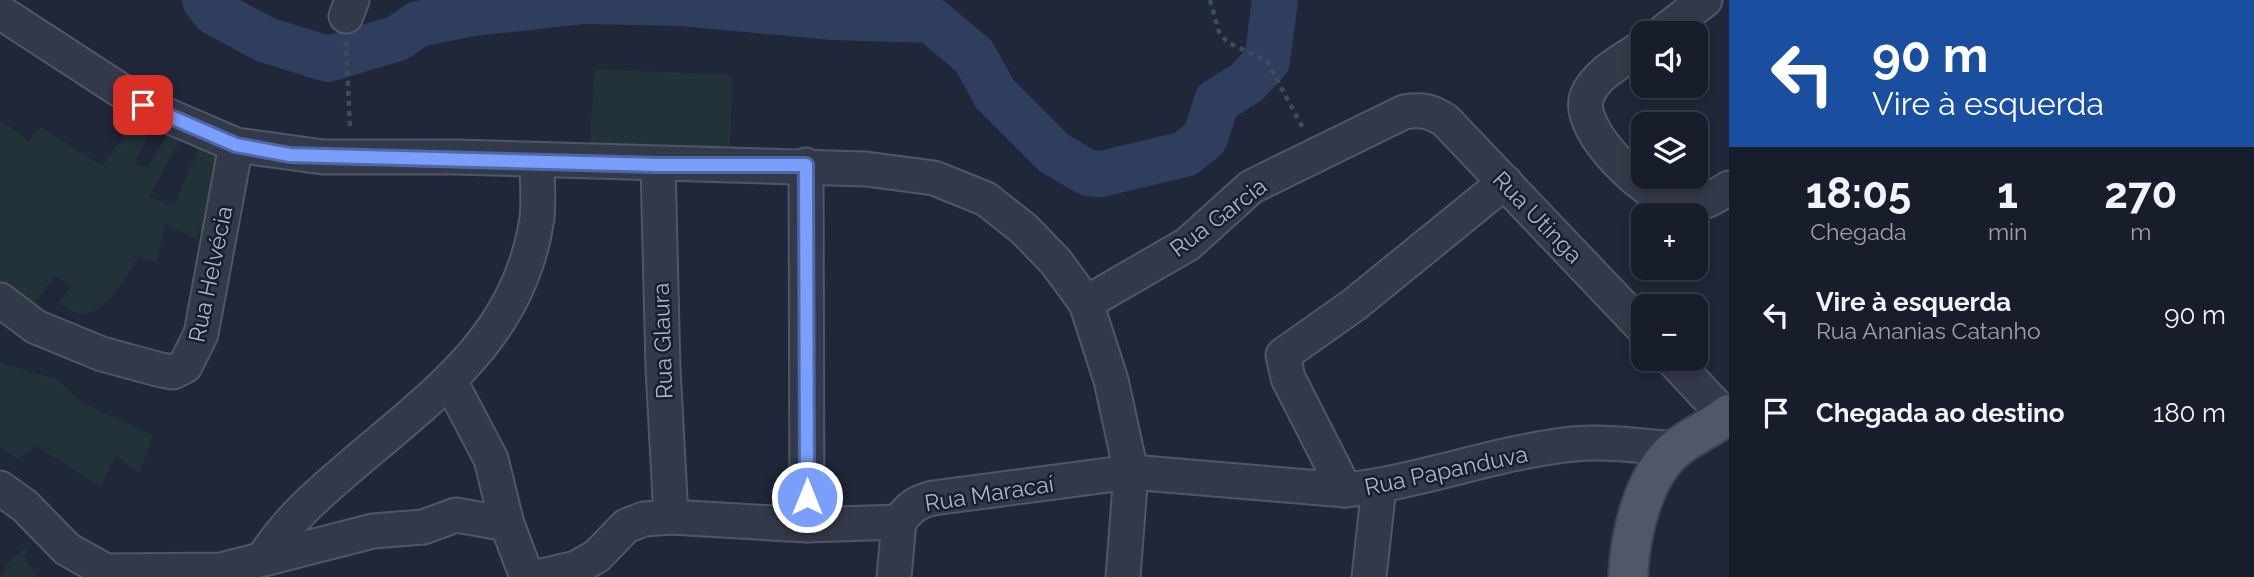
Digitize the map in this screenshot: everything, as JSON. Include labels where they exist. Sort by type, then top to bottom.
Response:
[{"type":"main road","points":[[1628,577],[1637,523],[1644,498],[1654,478],[1676,449],[1728,415]]},
{"type":"street","points":[[1678,21],[1705,0]]},
{"type":"street","points":[[0,12],[143,105],[236,145],[290,155],[350,158],[537,160],[658,165],[806,165],[934,178],[986,199],[1040,246],[1086,303],[1111,380],[1131,472],[1123,577]]},
{"type":"street","points":[[1631,56],[1596,82],[1586,97],[1586,117],[1597,139],[1612,156],[1664,198],[1687,206],[1702,203],[1729,188]]},
{"type":"street","name":"Rua Garcia","points":[[1086,303],[1188,243],[1251,187],[1404,112],[1430,111]]},
{"type":"street","name":"Rua Utinga","points":[[1430,111],[1445,120],[1631,315]]},
{"type":"street","name":"Rua Helvécia","points":[[0,299],[36,327],[102,354],[173,372],[185,366],[201,334],[236,145]]},
{"type":"street","points":[[264,557],[298,511],[450,381],[508,311],[522,279],[537,216],[537,160]]},
{"type":"street","name":"Rua Glaura","points":[[658,165],[663,369],[671,517]]},
{"type":"street","points":[[806,165],[807,525]]},
{"type":"street","points":[[1345,490],[1288,378],[1283,355],[1355,304],[1505,182]]},
{"type":"street","points":[[1684,371],[1728,415]]},
{"type":"street","points":[[450,381],[491,459],[507,524],[527,577]]},
{"type":"street","name":"Rua Papanduva","points":[[1131,472],[1345,490],[1379,486],[1458,465],[1570,444],[1598,442],[1676,449]]},
{"type":"street","name":"Rua Maracaí","points":[[537,577],[576,568],[597,556],[626,526],[644,519],[671,517],[807,525],[899,522],[907,510],[926,500],[1131,472]]},
{"type":"street","points":[[1369,577],[1379,486]]},
{"type":"street","points":[[0,488],[25,506],[67,550],[106,574],[221,570],[373,531],[423,527],[456,515],[507,524]]},
{"type":"street","points":[[894,577],[899,522]]},
{"type":"street","points":[[264,557],[290,577]]},
{"type":"path","points":[[1210,0],[1219,32],[1227,42],[1267,61],[1317,155]]},
{"type":"path","points":[[346,77],[350,158]]},
{"type":"shaded area","points":[[594,69],[733,75],[730,149],[590,144]]},
{"type":"shaded area","points":[[140,114],[154,125],[134,164],[147,168],[169,132],[182,136],[149,197],[174,206],[201,142],[227,154],[209,235],[200,228],[196,239],[165,224],[156,263],[139,256],[116,291],[96,310],[85,313],[72,311],[59,302],[72,286],[55,276],[35,303],[8,297],[0,287],[0,120],[29,141],[41,127],[102,166]]},
{"type":"shaded area","points":[[0,362],[58,380],[81,402],[153,435],[139,473],[115,455],[101,487],[36,446],[18,459],[0,448]]},
{"type":"shaded area","points":[[30,544],[24,557],[38,577],[0,577],[8,562]]},
{"type":"waterway","points":[[205,0],[214,12],[266,40],[328,59],[398,38],[418,24],[473,13],[585,1],[682,3],[833,17],[931,20],[974,56],[995,94],[1054,153],[1088,173],[1101,174],[1185,154],[1205,138],[1217,101],[1246,83],[1267,61],[1275,0]]},
{"type":"route","points":[[143,105],[236,145],[290,155],[350,158],[455,157],[658,165],[806,165],[807,497]]}]
